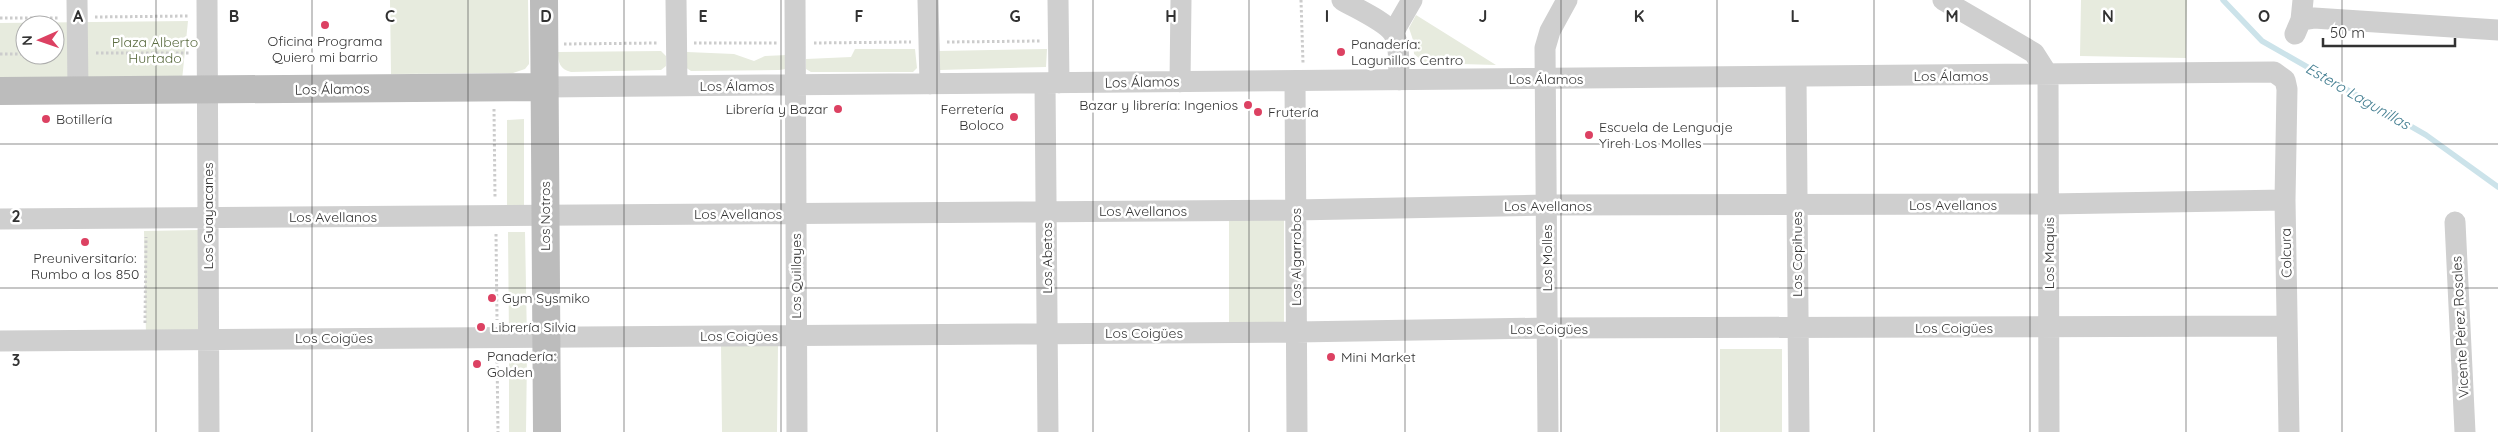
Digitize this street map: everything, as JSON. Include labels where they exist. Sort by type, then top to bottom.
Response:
[{"type":"street","name":"Los Notros","points":[[544,0],[546,432]]},
{"type":"street","points":[[676,0],[677,86]]},
{"type":"street","name":"Los Quillayes","points":[[795,0],[797,432]]},
{"type":"street","points":[[928,0],[930,84]]},
{"type":"street","name":"Los Abetos","points":[[1048,432],[1046,212],[1058,0]]},
{"type":"street","points":[[1180,82],[1181,0]]},
{"type":"street","points":[[1342,0],[1385,25],[1393,33],[1397,50],[1399,80]]},
{"type":"street","points":[[1393,33],[1412,0]]},
{"type":"street","name":"Los Molles","points":[[1548,432],[1546,43],[1550,31],[1568,0]]},
{"type":"street","points":[[1943,0],[2034,53],[2048,75]]},
{"type":"street","name":"Los Guayacanes","points":[[207,8],[209,432]]},
{"type":"street","points":[[77,9],[78,91]]},
{"type":"street","points":[[2300,18],[2498,30]]},
{"type":"street","name":"Los Álamos","points":[[0,91],[796,86],[2270,72],[2282,76]]},
{"type":"street","name":"Los Maquis","points":[[2048,75],[2049,432]]},
{"type":"street","name":"Colcura","points":[[2282,76],[2287,89],[2285,200],[2289,432]]},
{"type":"street","name":"Los Copihues","points":[[1796,77],[1799,432]]},
{"type":"street","name":"Los Algarrobos","points":[[1297,432],[1295,210],[1299,81]]},
{"type":"street","name":"Los Avellanos","points":[[0,219],[1295,210],[1547,205],[2049,204],[2285,200]]},
{"type":"street","name":"Vicente Pérez Rosales","points":[[2455,222],[2465,432]]},
{"type":"street","name":"Los Coigües","points":[[0,341],[1296,332],[1548,328],[1798,329],[2287,326]]},
{"type":"path","points":[[1299,81],[1301,0]]},
{"type":"path","points":[[0,18],[77,9],[207,8]]},
{"type":"path","points":[[77,53],[208,53]]},
{"type":"path","points":[[0,54],[15,54]]},
{"type":"path","points":[[494,88],[498,432]]},
{"type":"path","points":[[145,340],[146,219]]},
{"type":"green space","points":[[390,0],[528,0],[529,64],[525,69],[513,73],[391,74]]},
{"type":"green space","points":[[2081,0],[2187,0],[2186,58],[2080,56]]},
{"type":"green space","points":[[1416,15],[1496,65],[1425,63],[1414,54],[1413,40],[1409,28]]},
{"type":"green space","name":"Plaza Alberto Hurtado","points":[[188,21],[182,80],[0,82],[0,23],[15,23],[15,65],[65,65],[65,22]]},
{"type":"green space","points":[[855,49],[915,49],[917,68],[913,72],[811,72],[806,69],[806,59],[851,57]]},
{"type":"green space","points":[[1047,49],[1046,67],[940,70],[938,51]]},
{"type":"green space","points":[[661,51],[666,56],[666,66],[661,70],[571,72],[562,67],[558,56],[558,52]]},
{"type":"green space","points":[[687,52],[734,54],[754,61],[765,56],[787,55],[786,69],[691,71],[685,67]]},
{"type":"green space","points":[[524,119],[524,223],[507,224],[507,120]]},
{"type":"green space","points":[[1229,220],[1284,220],[1284,326],[1229,325]]},
{"type":"green space","points":[[198,230],[198,332],[146,335],[144,231]]},
{"type":"green space","points":[[508,232],[525,232],[527,341],[509,341]]},
{"type":"green space","points":[[721,344],[778,345],[777,432],[722,432]]},
{"type":"green space","points":[[1720,349],[1782,349],[1782,432],[1720,432]]},
{"type":"green space","points":[[509,353],[527,354],[526,432],[509,432]]},
{"type":"waterway","name":"Estero Lagunillas","points":[[2223,0],[2262,41],[2426,135],[2498,187]]},
{"type":"place","name":"Oficina Programa Quiero mi barrio","points":[[325,25]]},
{"type":"place","name":"Panadería: Lagunillos Centro","points":[[1341,52]]},
{"type":"place","name":"Bazar y librería: Ingenios","points":[[1248,105]]},
{"type":"place","name":"Librería y Bazar","points":[[838,109]]},
{"type":"place","name":"Frutería","points":[[1258,112]]},
{"type":"place","name":"Ferretería Boloco","points":[[1014,117]]},
{"type":"place","name":"Botillería","points":[[46,119]]},
{"type":"place","name":"Escuela de Lenguaje Yireh Los Molles","points":[[1589,135]]},
{"type":"place","name":"Preuniversitarío: Rumbo a los 850","points":[[85,242]]},
{"type":"place","name":"Gym Sysmiko","points":[[492,298]]},
{"type":"place","name":"Librería Silvia","points":[[481,327]]},
{"type":"place","name":"Mini Market","points":[[1331,357]]},
{"type":"place","name":"Panadería: Golden","points":[[477,364]]}]
